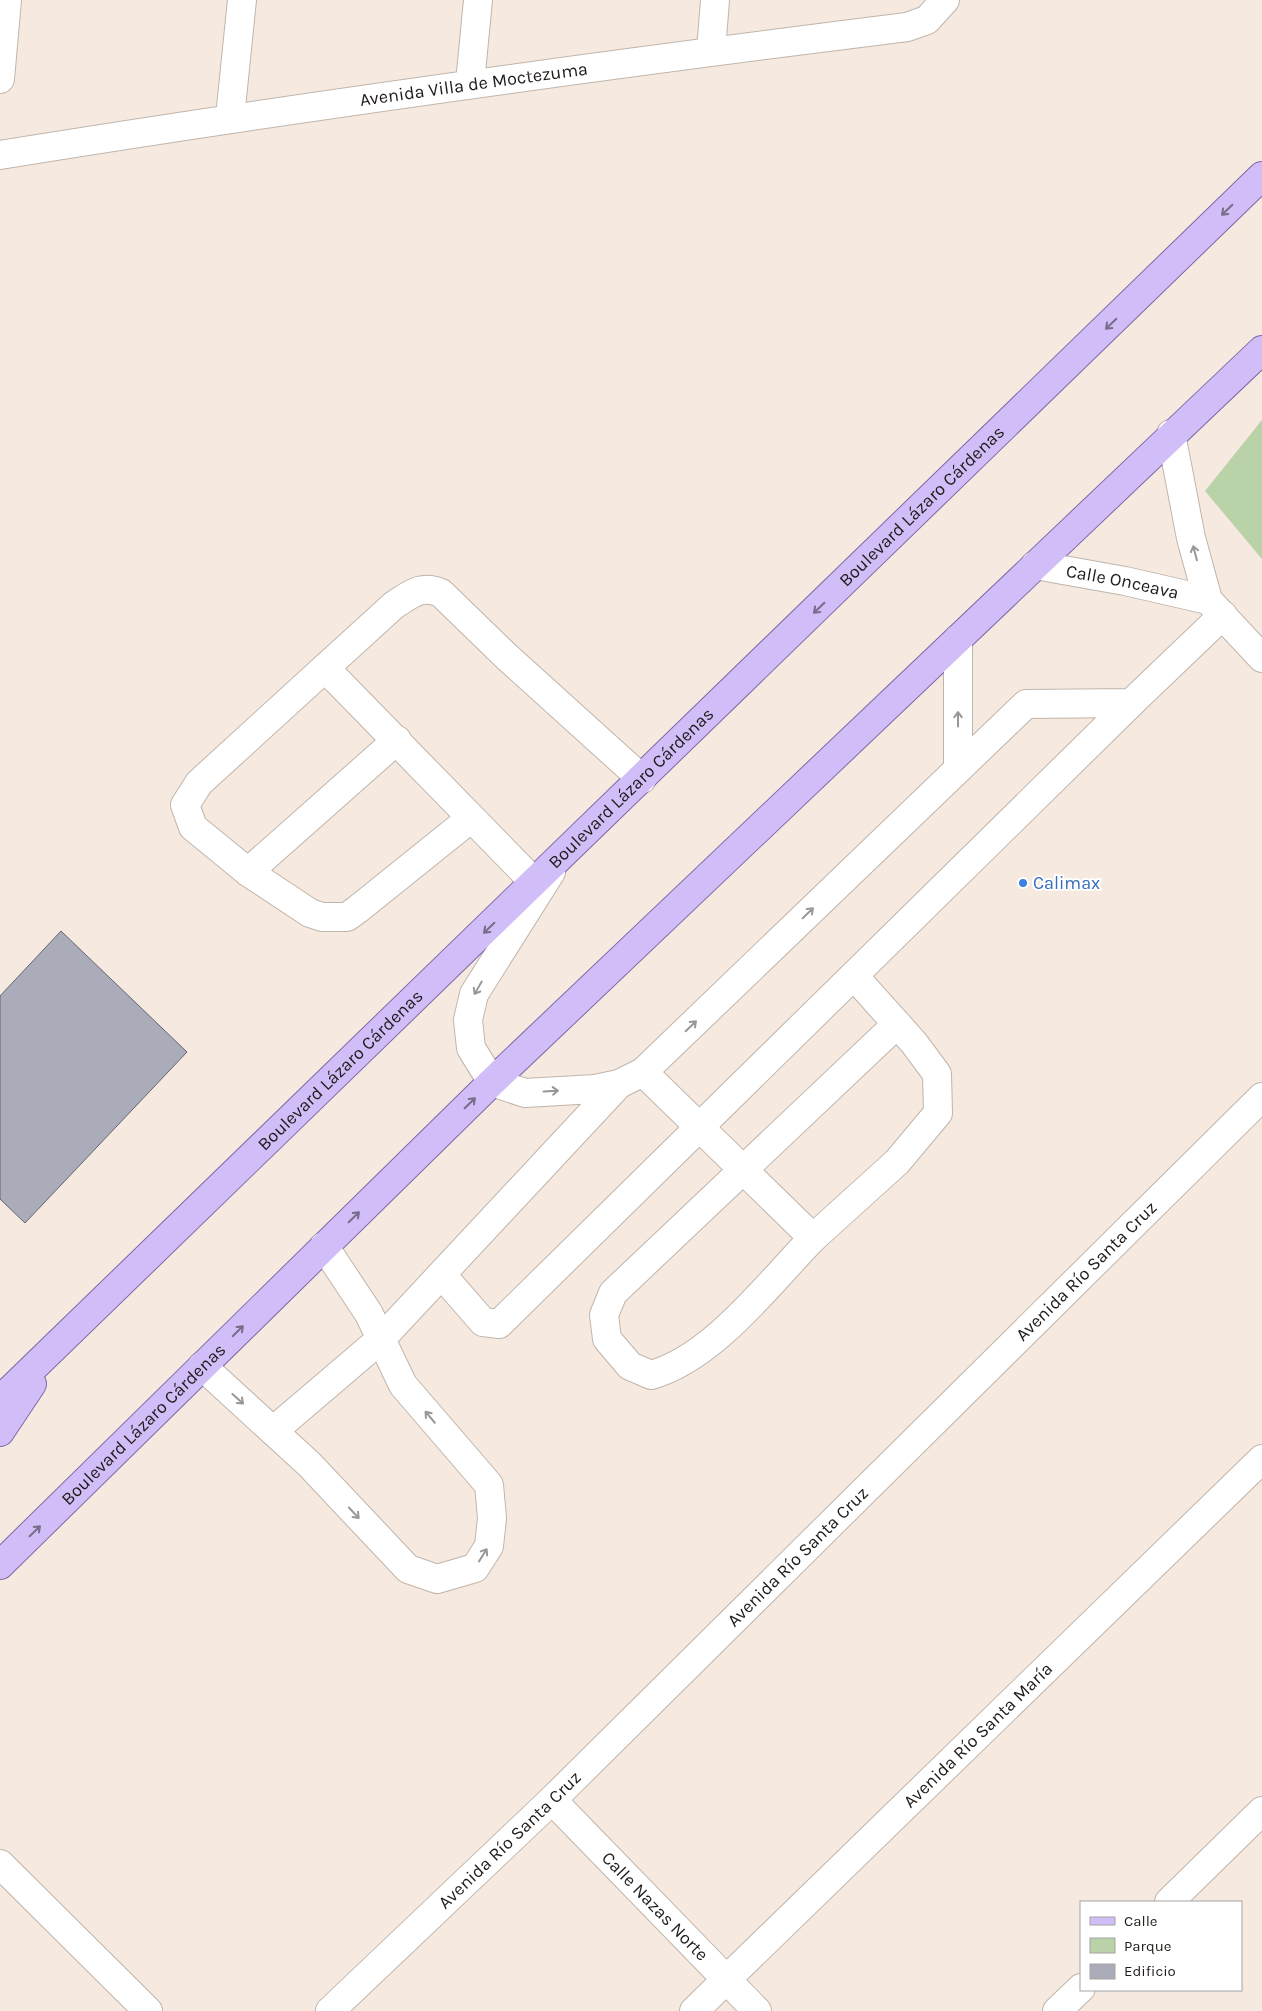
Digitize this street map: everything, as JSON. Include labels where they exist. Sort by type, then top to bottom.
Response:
[{"type":"main road","name":"Boulevard Lázaro Cárdenas","points":[[0,1400],[1262,176]]},
{"type":"main road","name":"Boulevard Lázaro Cárdenas","points":[[0,1565],[492,1082],[1171,434],[1262,350]]},
{"type":"main road","points":[[0,1432],[57,1345]]},
{"type":"street","points":[[0,79],[7,0]]},
{"type":"street","points":[[230,118],[242,0]]},
{"type":"street","points":[[470,83],[478,0]]},
{"type":"street","points":[[711,51],[716,0]]},
{"type":"street","name":"Avenida Villa de Moctezuma","points":[[0,155],[230,118],[470,83],[907,26],[927,20],[943,3]]},
{"type":"street","name":"Calle Onceava","points":[[1171,434],[1191,538],[1215,607],[1262,658]]},
{"type":"street","name":"Calle Onceava","points":[[1035,565],[1125,581],[1215,607]]},
{"type":"street","points":[[470,819],[347,917],[322,917],[310,913],[248,872],[193,827],[185,805],[199,783],[394,605],[419,589],[433,589],[441,593],[507,658],[642,779]]},
{"type":"street","points":[[442,1275],[483,1322],[499,1324],[1131,703],[1215,607]]},
{"type":"street","points":[[958,638],[958,768]]},
{"type":"street","points":[[325,668],[397,740],[470,819],[535,883]]},
{"type":"street","points":[[560,858],[474,994],[468,1020],[471,1048],[492,1082],[525,1092],[595,1089],[619,1084],[643,1072],[1026,704],[1131,703]]},
{"type":"street","points":[[248,872],[397,740]]},
{"type":"street","points":[[854,976],[897,1024],[914,1043],[937,1074],[938,1113],[896,1162],[813,1238],[714,1341],[670,1370],[651,1375],[630,1366],[607,1339],[604,1315],[613,1293],[897,1024]]},
{"type":"street","points":[[643,1072],[813,1238]]},
{"type":"street","points":[[273,1432],[382,1338],[619,1084]]},
{"type":"street","name":"Avenida Río Santa Cruz","points":[[330,2011],[552,1800],[1262,1097]]},
{"type":"street","points":[[202,1366],[309,1464],[408,1570],[437,1578],[475,1568],[489,1546],[492,1518],[489,1485],[403,1384],[369,1314],[324,1246]]},
{"type":"street","name":"Avenida Río Santa María","points":[[694,2011],[1262,1459]]},
{"type":"street","name":"Calle Nazas Norte","points":[[552,1800],[757,2011]]},
{"type":"street","points":[[1170,1901],[1262,1811]]},
{"type":"street","points":[[0,1864],[148,2011]]},
{"type":"street","points":[[1057,2011],[1080,1989]]},
{"type":"green space","points":[[1262,420],[1262,559],[1205,491]]},
{"type":"building","points":[[61,931],[187,1052],[25,1223],[0,1199],[0,996]]},
{"type":"place","name":"Calimax","points":[[1023,883]]}]
